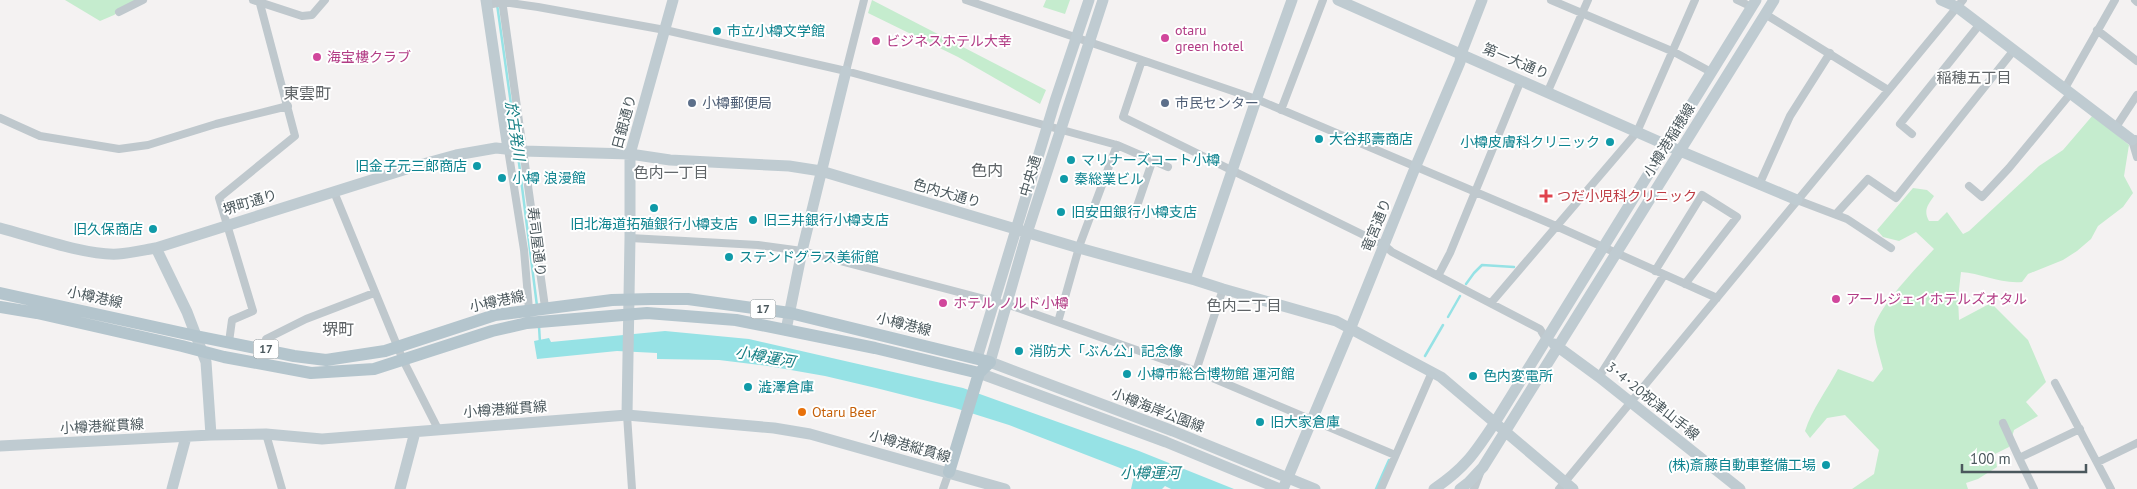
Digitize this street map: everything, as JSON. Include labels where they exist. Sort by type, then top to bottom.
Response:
[{"type":"main road","name":"小樽港線","points":[[0,293],[196,336],[294,356],[326,360],[355,357],[398,347],[473,321],[529,309],[628,300],[688,299],[790,312],[990,362]]},
{"type":"main road","name":"小樽港線","points":[[0,307],[37,313],[203,351],[311,373],[374,369],[492,331],[527,323],[646,313],[736,320],[875,348],[979,373]]},
{"type":"main road","points":[[976,358],[979,373]]},
{"type":"main road","points":[[948,472],[979,373],[990,362]]},
{"type":"street","points":[[119,12],[142,0]]},
{"type":"street","points":[[257,1],[302,16],[312,16],[325,0]]},
{"type":"street","name":"日銀通り","points":[[627,415],[630,154],[673,0]]},
{"type":"street","points":[[786,330],[802,251],[864,0]]},
{"type":"street","points":[[966,0],[1256,99],[1415,168],[1556,226],[1717,298]]},
{"type":"street","name":"中央通","points":[[976,358],[1047,125],[1089,0]]},
{"type":"street","name":"中央通","points":[[990,362],[1005,305],[1103,0]]},
{"type":"street","points":[[1196,280],[1256,99],[1292,0]]},
{"type":"street","points":[[1281,110],[1323,0]]},
{"type":"street","name":"第一大通り","points":[[1338,0],[1548,91],[1680,151],[1797,200]]},
{"type":"street","name":"竜宮通り","points":[[1282,489],[1313,420],[1460,62],[1461,54],[1482,0]]},
{"type":"street","points":[[1551,0],[1674,52],[1711,72]]},
{"type":"street","points":[[1548,91],[1588,0]]},
{"type":"street","points":[[1491,303],[1637,132],[1696,0]]},
{"type":"street","points":[[1737,0],[1754,3]]},
{"type":"street","name":"小樽港稲穂線","points":[[1559,347],[1774,0]]},
{"type":"street","points":[[1941,0],[1960,4],[1980,24],[2116,127],[2135,139],[2137,157]]},
{"type":"street","points":[[1969,186],[1982,197],[2008,168],[2068,90],[2097,30],[2115,0]]},
{"type":"street","points":[[229,342],[232,320],[253,311],[219,198],[295,136],[257,1]]},
{"type":"street","points":[[487,3],[502,1],[539,3],[846,71],[1117,145],[1152,162],[1168,167]]},
{"type":"street","name":"寿司屋通り","points":[[502,1],[529,309]]},
{"type":"street","name":"寿司屋通り","points":[[487,3],[545,307]]},
{"type":"street","name":"小樽港稲穂線","points":[[1546,339],[1754,3]]},
{"type":"street","points":[[1566,487],[1631,403],[1960,4]]},
{"type":"street","points":[[1765,14],[1888,90]]},
{"type":"street","points":[[1912,134],[1900,124],[1980,24]]},
{"type":"street","points":[[2097,30],[2137,61]]},
{"type":"street","points":[[1836,214],[1868,179],[1896,198],[2014,50]]},
{"type":"street","points":[[1759,185],[1790,116],[1830,53]]},
{"type":"street","points":[[1142,60],[1123,117],[1384,245],[1392,252],[1540,328],[1546,339],[1494,424],[1456,474],[1434,489]]},
{"type":"street","points":[[1438,276],[1450,253],[1473,192],[1521,80]]},
{"type":"street","points":[[2116,127],[2137,95]]},
{"type":"street","points":[[0,118],[40,136],[119,149],[148,144],[288,106]]},
{"type":"street","points":[[1058,322],[1079,248],[1117,145]]},
{"type":"street","name":"堺町通り","points":[[0,228],[98,253],[117,254],[156,248],[449,157],[496,148],[515,150]]},
{"type":"street","name":"色内大通り","points":[[515,150],[630,154],[670,160],[789,166],[821,171],[1079,248],[1336,321],[1351,327],[1441,377],[1566,487]]},
{"type":"street","points":[[1134,215],[1152,162]]},
{"type":"street","points":[[334,192],[403,360],[438,429]]},
{"type":"street","points":[[1655,271],[1702,195],[1737,216],[1685,284]]},
{"type":"street","points":[[1797,200],[1836,214],[1868,232],[1891,248]]},
{"type":"street","points":[[630,238],[758,245],[802,251],[1005,305],[1196,371],[1395,455]]},
{"type":"street","points":[[156,248],[203,351],[206,362],[211,435]]},
{"type":"street","points":[[1599,377],[1664,275]]},
{"type":"street","points":[[1196,371],[1223,289]]},
{"type":"street","points":[[264,349],[266,338],[306,319],[374,292]]},
{"type":"street","name":"3･4･20祝津山手線","points":[[1546,339],[1599,377],[1740,489]]},
{"type":"street","points":[[1460,489],[1483,466],[1559,347]]},
{"type":"street","name":"小樽海岸公園線","points":[[990,362],[1173,431],[1315,489]]},
{"type":"street","points":[[1381,489],[1432,372]]},
{"type":"street","name":"小樽海岸公園線","points":[[979,373],[1166,442],[1282,489]]},
{"type":"street","points":[[2056,383],[2111,489]]},
{"type":"street","points":[[627,415],[632,489]]},
{"type":"street","name":"小樽港縦貫線","points":[[0,446],[211,435],[266,434],[322,439],[627,415],[774,428],[810,434],[1005,489]]},
{"type":"street","points":[[2003,423],[2034,489]]},
{"type":"street","points":[[2020,458],[2080,429]]},
{"type":"street","points":[[400,489],[415,432]]},
{"type":"street","points":[[266,434],[282,489]]},
{"type":"street","points":[[172,489],[186,437]]},
{"type":"street","points":[[2098,462],[2137,443]]},
{"type":"street","points":[[1474,489],[1483,466]]},
{"type":"street","points":[[943,489],[948,472]]},
{"type":"green space","points":[[65,0],[136,0],[114,15],[100,21]]},
{"type":"green space","points":[[872,0],[1046,90],[1040,104],[958,57],[868,13]]},
{"type":"green space","points":[[1046,0],[1070,0],[1065,14],[1043,7]]},
{"type":"green space","points":[[2093,115],[2129,145],[2124,176],[2133,193],[2123,207],[2098,226],[2091,239],[2077,251],[2063,260],[2028,274],[2022,282],[2006,281],[1961,272],[1958,298],[1959,320],[1991,303],[2028,340],[2046,382],[2026,402],[2038,416],[2014,430],[2009,447],[1995,454],[1997,467],[1978,479],[1966,483],[1968,489],[1852,489],[1874,474],[1879,450],[1845,415],[1827,418],[1810,438],[1805,431],[1816,407],[1838,369],[1873,382],[1883,369],[1876,344],[1874,330],[1876,322],[1889,300],[1934,249],[1916,232],[1899,241],[1883,237],[1877,230],[1913,188],[1927,190],[1934,196],[1926,211],[1929,221],[1938,221],[1947,212],[1963,234],[1969,231],[2039,166],[2063,150]]},
{"type":"water","name":"小樽運河","points":[[665,331],[749,339],[963,388],[1139,451],[1234,489],[1171,489],[1165,486],[1162,489],[1131,489],[1133,473],[1009,425],[955,408],[825,376],[719,360],[657,359],[657,353],[617,351],[537,359],[534,341],[549,338],[551,342]]},
{"type":"waterway","name":"於古発川","points":[[497,4],[517,147]]},
{"type":"waterway","name":"於古発川","points":[[518,155],[537,306]]},
{"type":"waterway","points":[[1466,284],[1482,265],[1514,267]]},
{"type":"waterway","points":[[1448,317],[1460,296]]},
{"type":"waterway","points":[[1425,356],[1443,325]]},
{"type":"waterway","name":"於古発川","points":[[539,326],[540,343]]},
{"type":"waterway","points":[[1376,489],[1389,460]]},
{"type":"place","name":"市立小樽文学館","points":[[717,31]]},
{"type":"place","name":"otaru green hotel","points":[[1165,38]]},
{"type":"place","name":"ビジネスホテル大幸","points":[[876,41]]},
{"type":"place","name":"海宝樓クラブ","points":[[317,57]]},
{"type":"place","name":"小樽郵便局","points":[[692,103]]},
{"type":"place","name":"市民センター","points":[[1165,103]]},
{"type":"place","name":"大谷邦壽商店","points":[[1319,139]]},
{"type":"place","name":"小樽皮膚科クリニック","points":[[1610,142]]},
{"type":"place","name":"マリナーズコート小樽","points":[[1071,160]]},
{"type":"place","name":"旧金子元三郎商店","points":[[477,166]]},
{"type":"place","name":"小樽 浪漫館","points":[[502,178]]},
{"type":"place","name":"秦総業ビル","points":[[1064,179]]},
{"type":"place","name":"つだ小児科クリニック","points":[[1546,196]]},
{"type":"place","name":"旧北海道拓殖銀行小樽支店","points":[[654,208]]},
{"type":"place","name":"旧安田銀行小樽支店","points":[[1061,212]]},
{"type":"place","name":"旧三井銀行小樽支店","points":[[753,220]]},
{"type":"place","name":"旧久保商店","points":[[153,229]]},
{"type":"place","name":"ステンドグラス美術館","points":[[729,257]]},
{"type":"place","name":"アールジェイホテルズオタル","points":[[1836,299]]},
{"type":"place","name":"ホテル ノルド小樽","points":[[943,303]]},
{"type":"place","name":"消防犬「ぶん公」記念像","points":[[1019,351]]},
{"type":"place","name":"小樽市総合博物館 運河館","points":[[1127,374]]},
{"type":"place","name":"色内変電所","points":[[1473,376]]},
{"type":"place","name":"澁澤倉庫","points":[[748,387]]},
{"type":"place","name":"Otaru Beer","points":[[802,412]]},
{"type":"place","name":"旧大家倉庫","points":[[1260,422]]},
{"type":"place","name":"(株)斎藤自動車整備工場","points":[[1826,465]]},
{"type":"district","name":"稲穂五丁目","points":[[1974,78]]},
{"type":"district","name":"東雲町","points":[[307,93]]},
{"type":"district","name":"色内","points":[[987,170]]},
{"type":"district","name":"色内一丁目","points":[[671,173]]},
{"type":"district","name":"色内二丁目","points":[[1244,306]]},
{"type":"district","name":"堺町","points":[[338,329]]}]
